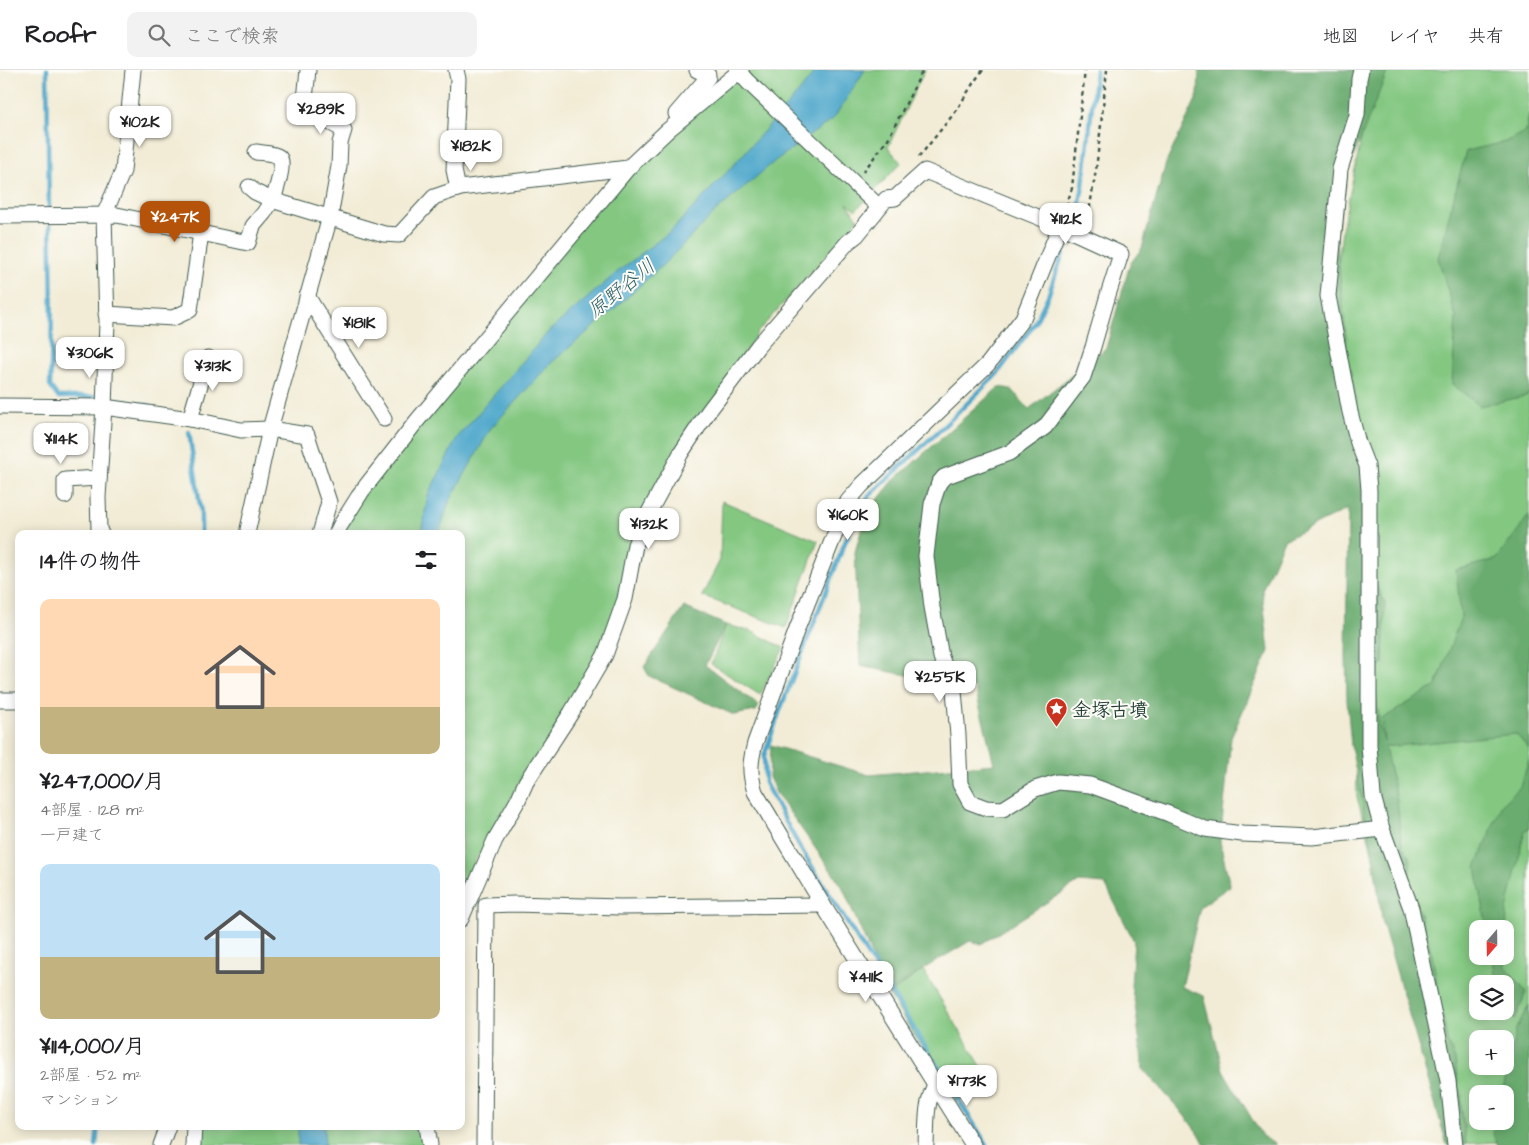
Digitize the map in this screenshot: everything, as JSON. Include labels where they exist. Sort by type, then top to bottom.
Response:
[{"type":"street","points":[[99,530],[99,478],[104,407],[106,314],[104,215],[123,171],[134,70]]},
{"type":"street","points":[[248,529],[270,429],[330,217],[340,143],[344,130],[304,109],[308,70]]},
{"type":"street","points":[[456,70],[458,79],[454,170],[458,189]]},
{"type":"street","points":[[666,132],[667,124],[708,78],[708,75],[697,70]]},
{"type":"street","points":[[1361,70],[1358,80],[1357,115],[1340,169],[1328,296],[1350,412],[1358,443],[1367,466],[1369,499],[1369,745],[1373,796],[1382,829],[1411,908],[1448,1081],[1455,1145]]},
{"type":"street","points":[[338,530],[362,491],[416,422],[628,168],[666,132],[741,74],[879,207]]},
{"type":"street","points":[[0,216],[117,215],[248,243],[253,226],[273,200],[282,168],[282,160],[279,157],[256,152]]},
{"type":"street","points":[[248,187],[273,200],[384,234],[398,235],[434,197],[458,189],[628,168]]},
{"type":"street","points":[[465,910],[495,840],[526,782],[605,655],[625,599],[635,544],[648,514],[681,453],[708,412],[758,346],[848,242],[857,235],[879,207],[886,200],[894,198],[925,171],[1060,226],[1121,254],[1083,377],[1045,427],[1009,452],[944,477],[939,483],[932,504],[926,556],[932,607],[941,657],[954,691],[960,784],[970,802],[986,808],[1004,809],[1035,789],[1058,782],[1090,785],[1205,829],[1242,834],[1312,837],[1382,829]]},
{"type":"street","points":[[973,1145],[823,905],[755,792],[750,773],[755,743],[797,629],[848,501],[862,485],[988,364],[1023,318],[1060,226]]},
{"type":"street","points":[[106,314],[173,318],[190,310],[201,233]]},
{"type":"street","points":[[307,296],[384,418]]},
{"type":"street","points":[[190,418],[208,358]]},
{"type":"street","points":[[0,406],[104,407],[190,418],[241,430],[270,429],[308,435],[329,502],[321,530]]},
{"type":"street","points":[[65,496],[65,480],[99,478]]},
{"type":"street","points":[[0,700],[15,700]]},
{"type":"street","points":[[484,1145],[486,905],[630,907],[823,905]]},
{"type":"street","points":[[926,1145],[927,1115],[930,1096],[935,1085]]},
{"type":"street","points":[[161,1145],[167,1130]]},
{"type":"street","points":[[193,1145],[194,1130]]},
{"type":"street","points":[[428,1130],[430,1145]]},
{"type":"path","points":[[853,181],[888,139],[923,70]]},
{"type":"path","points":[[916,161],[956,111],[983,70]]},
{"type":"path","points":[[1060,226],[1072,188],[1085,70]]},
{"type":"path","points":[[1084,238],[1096,170],[1107,70]]},
{"type":"green space","points":[[744,70],[925,70],[888,147],[901,163],[856,210],[847,203],[858,219],[757,333],[670,474],[625,599],[540,761],[474,862],[465,888],[465,530],[340,530],[374,475],[628,168]]},
{"type":"green space","points":[[1199,70],[1388,70],[1349,168],[1336,235],[1348,359],[1371,474],[1367,567],[1385,603],[1383,664],[1366,678],[1375,688],[1384,742],[1382,719],[1436,686],[1461,617],[1456,570],[1497,559],[1529,515],[1529,749],[1516,734],[1385,747],[1397,800],[1402,847],[1410,856],[1406,891],[1415,900],[1432,955],[1447,1041],[1455,1059],[1458,1087],[1462,1095],[1461,1102],[1466,1145],[1447,1145],[1383,925],[1373,857],[1351,746],[1347,700],[1348,509],[1284,540],[1262,590],[1269,651],[1231,738],[1220,842],[1230,886],[1200,907],[1182,987],[1204,996],[1223,1070],[1262,1136],[1276,1145],[1205,1145],[1180,1110],[1143,1069],[1131,986],[1134,941],[1105,884],[1079,882],[981,944],[970,941],[925,968],[888,994],[842,886],[776,793],[769,777],[771,745],[869,775],[994,764],[975,688],[860,666],[855,552],[866,514],[894,480],[999,387],[1011,389],[1029,409],[1106,348],[1130,264],[1142,248],[1166,163],[1198,95]]},
{"type":"green space","points":[[1376,70],[1529,70],[1529,1099],[1513,1141],[1448,1145],[1411,990],[1357,797],[1349,482],[1333,313],[1342,229]]},
{"type":"green space","points":[[1529,115],[1529,394],[1480,406],[1452,384],[1456,317],[1438,258],[1466,151],[1505,142],[1526,131]]},
{"type":"green space","points":[[722,501],[818,541],[786,628],[702,596],[720,560]]},
{"type":"green space","points":[[684,607],[726,625],[705,665],[759,706],[756,711],[734,715],[649,676],[644,667]]},
{"type":"green space","points":[[726,625],[751,631],[784,648],[760,695],[711,664]]},
{"type":"green space","points":[[1529,760],[1529,828],[1525,830],[1507,910],[1507,920],[1485,920],[1476,867],[1502,804],[1520,787]]},
{"type":"green space","points":[[1494,965],[1505,965],[1512,975],[1495,975]]},
{"type":"green space","points":[[923,970],[989,1079],[956,1102],[889,995]]},
{"type":"green space","points":[[1514,977],[1526,992],[1515,1020],[1514,1019]]},
{"type":"green space","points":[[1529,1005],[1529,1145],[1497,1145],[1494,1130],[1514,1130],[1514,1085],[1504,1085],[1506,1075],[1514,1075],[1514,1039],[1516,1030]]},
{"type":"green space","points":[[199,1130],[427,1130],[428,1145],[199,1145]]},
{"type":"water","name":"原野谷川","points":[[816,70],[865,70],[834,118],[775,161],[714,213],[666,262],[550,364],[491,428],[448,504],[440,530],[422,530],[428,495],[457,438],[549,331],[621,269],[671,231],[800,91]]},
{"type":"water","points":[[298,1130],[324,1130],[325,1145],[298,1145]]},
{"type":"waterway","points":[[47,70],[49,208]]},
{"type":"waterway","points":[[987,1145],[799,846],[765,783],[764,756],[846,540],[860,510],[869,496],[997,374],[1035,323],[1048,296],[1079,207],[1096,70]]},
{"type":"waterway","points":[[50,226],[52,306],[50,386],[58,397],[96,397]]},
{"type":"waterway","points":[[111,399],[150,406]]},
{"type":"waterway","points":[[189,432],[201,512],[201,530]]},
{"type":"waterway","points":[[96,1145],[98,1130]]},
{"type":"place","name":"金塚古墳","points":[[1056,728]]}]
